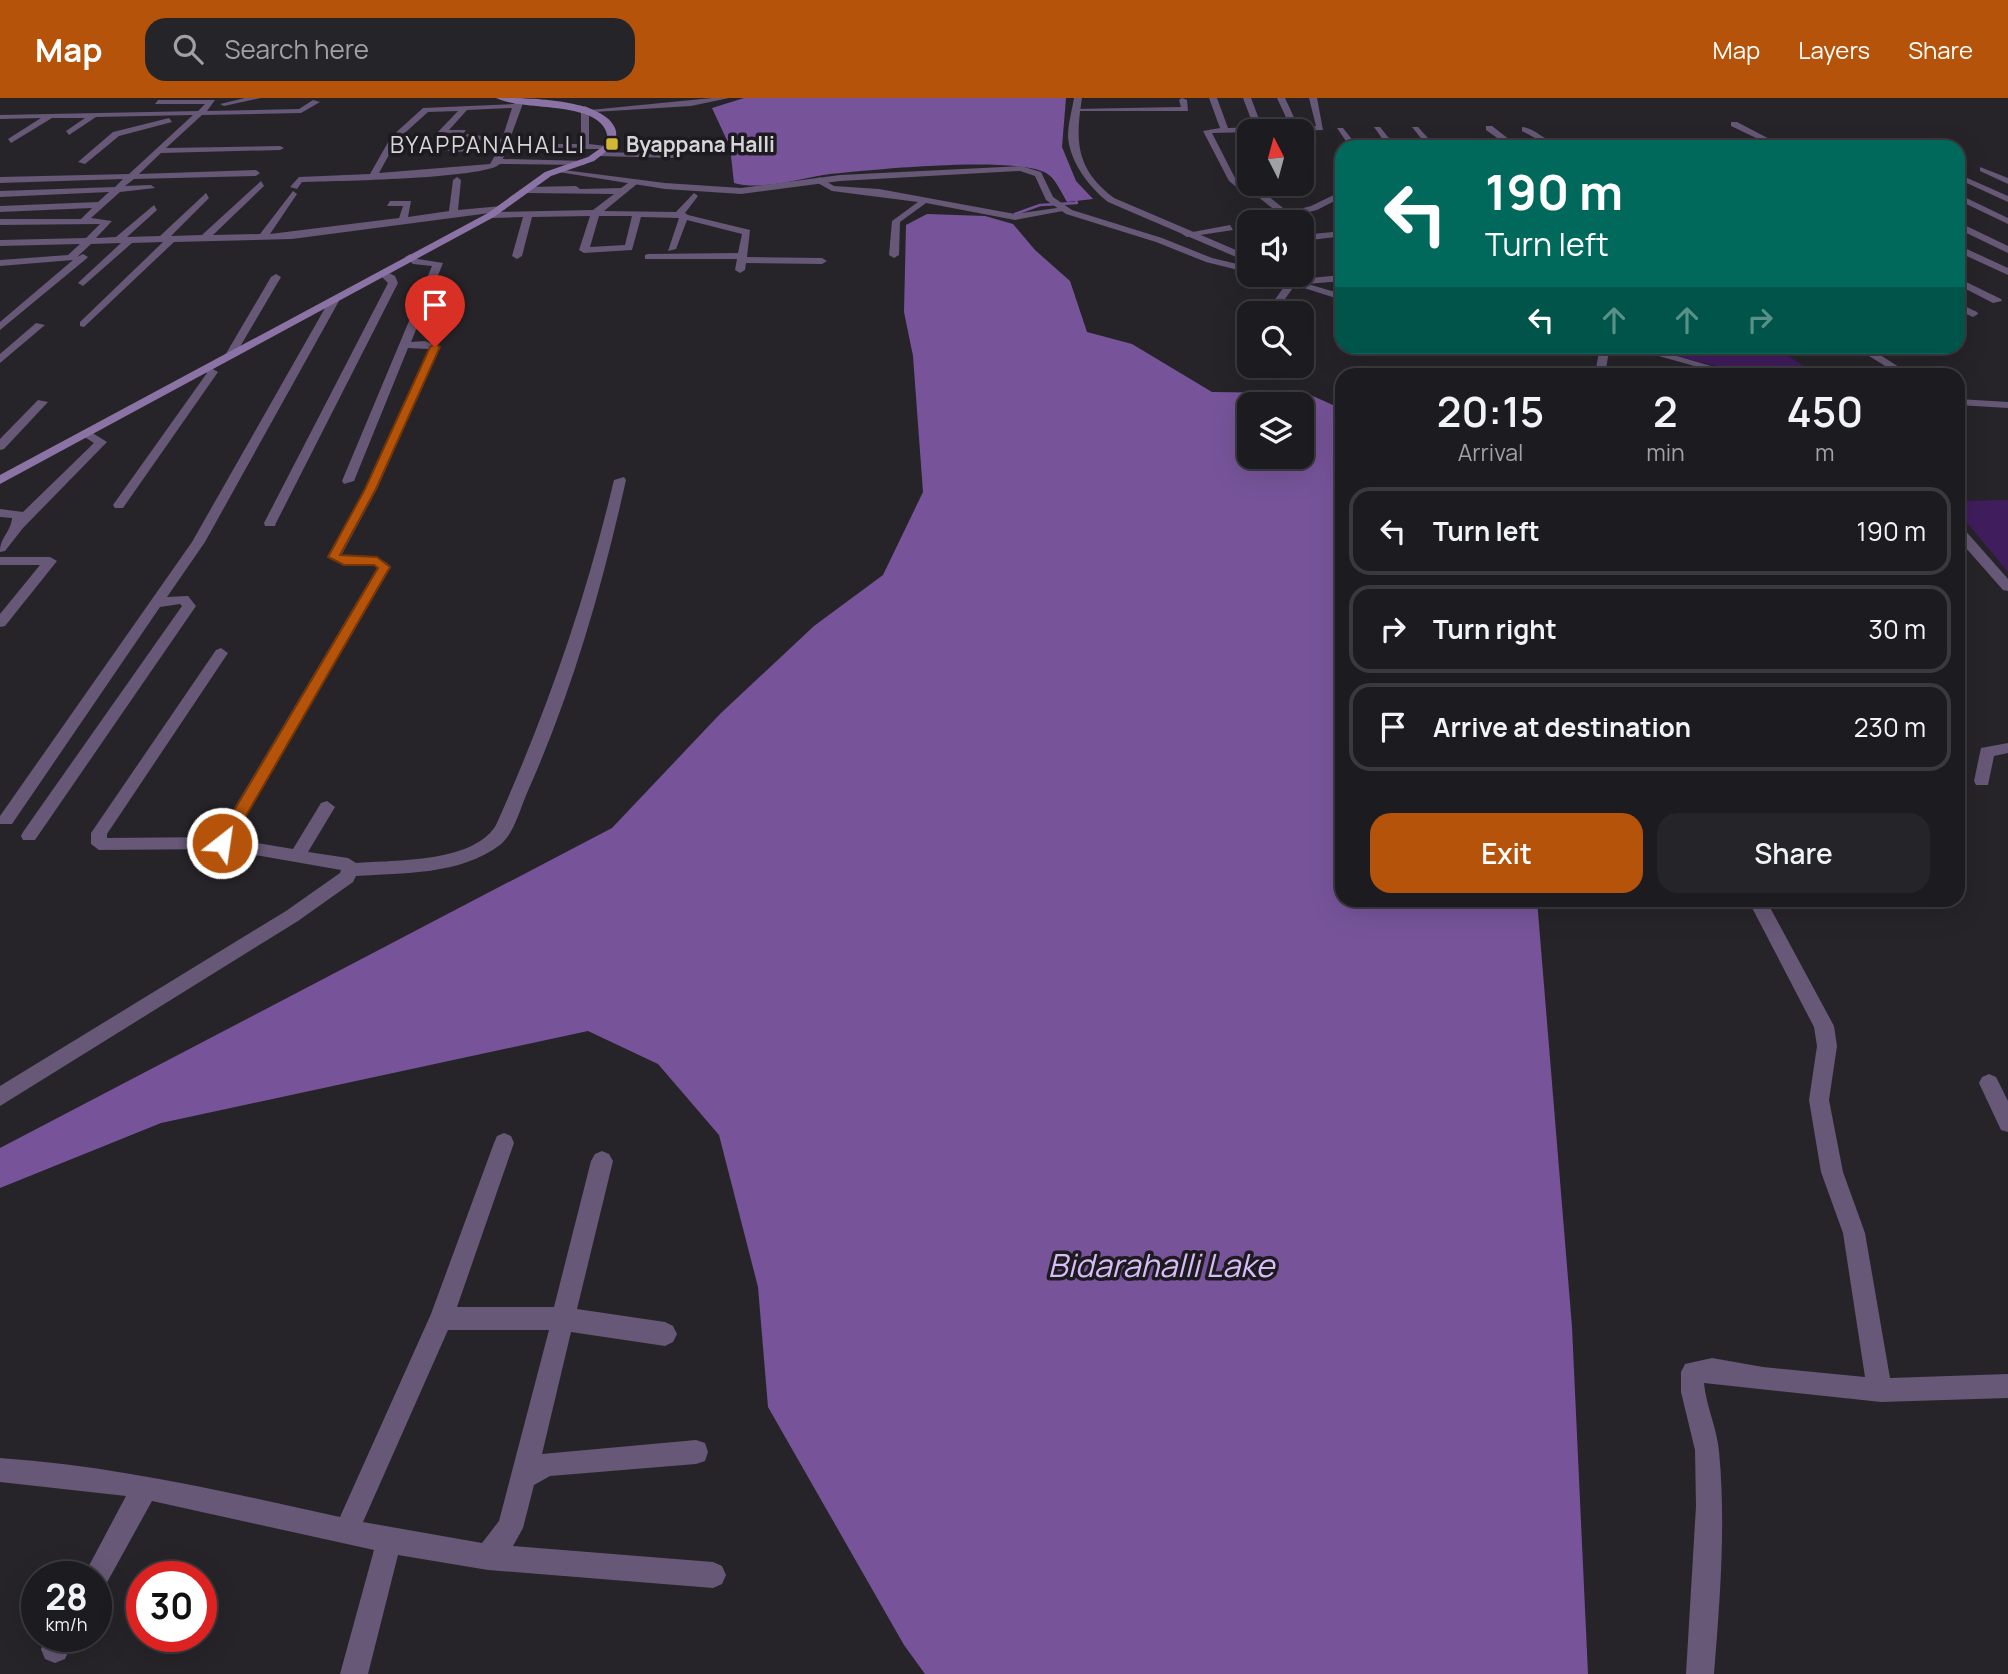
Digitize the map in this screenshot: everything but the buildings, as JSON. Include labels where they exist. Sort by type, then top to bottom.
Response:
[{"type":"main road","points":[[0,480],[502,209],[556,171],[583,163],[600,154],[610,147],[614,137],[610,123],[604,115],[589,109],[500,98]]},
{"type":"street","points":[[82,162],[116,134],[257,98]]},
{"type":"street","points":[[585,148],[589,109],[609,103],[725,98]]},
{"type":"street","points":[[1078,98],[1073,143],[1093,186],[1111,200],[1237,255]]},
{"type":"street","points":[[1213,98],[1225,130]]},
{"type":"street","points":[[1247,98],[1255,119]]},
{"type":"street","points":[[1281,98],[1291,119]]},
{"type":"street","points":[[1313,98],[1320,128],[1314,128]]},
{"type":"street","points":[[1076,109],[1122,105],[1185,109],[1183,100]]},
{"type":"street","points":[[373,176],[394,139],[426,110],[464,109],[523,101]]},
{"type":"street","points":[[498,161],[523,101]]},
{"type":"street","points":[[84,220],[212,102],[149,102]]},
{"type":"street","points":[[0,117],[300,111],[316,102]]},
{"type":"street","points":[[464,109],[442,132],[524,146],[610,147]]},
{"type":"street","points":[[117,131],[139,114]]},
{"type":"street","points":[[11,141],[52,115]]},
{"type":"street","points":[[69,133],[94,115]]},
{"type":"street","points":[[456,118],[479,117]]},
{"type":"street","points":[[1734,124],[1767,140]]},
{"type":"street","points":[[187,125],[200,125]]},
{"type":"street","points":[[1489,128],[1505,140]]},
{"type":"street","points":[[1377,129],[1386,140]]},
{"type":"street","points":[[1415,129],[1425,140]]},
{"type":"street","points":[[1525,129],[1549,140]]},
{"type":"street","points":[[1237,130],[1207,132],[1229,176],[1243,188],[1260,194],[1274,210]]},
{"type":"street","points":[[1340,130],[1348,140]]},
{"type":"street","points":[[173,139],[183,138]]},
{"type":"street","points":[[451,150],[503,144]]},
{"type":"street","points":[[159,151],[281,148]]},
{"type":"street","points":[[600,154],[676,156]]},
{"type":"street","points":[[263,237],[299,180],[454,172],[489,167],[498,161],[583,163]]},
{"type":"street","points":[[146,163],[159,162]]},
{"type":"street","points":[[556,171],[634,182],[741,191],[819,180],[1021,168],[1038,174],[1057,205]]},
{"type":"street","points":[[1983,169],[2008,181]]},
{"type":"street","points":[[0,180],[256,173]]},
{"type":"street","points":[[1965,179],[2008,200]]},
{"type":"street","points":[[453,213],[457,180]]},
{"type":"street","points":[[819,180],[832,188],[880,192],[1014,217],[1057,205],[1159,240],[1201,258],[1237,267]]},
{"type":"street","points":[[634,182],[595,213],[584,250],[629,248],[637,213]]},
{"type":"street","points":[[205,238],[261,184]]},
{"type":"street","points":[[0,194],[151,188]]},
{"type":"street","points":[[528,190],[622,191]]},
{"type":"street","points":[[84,324],[206,196]]},
{"type":"street","points":[[671,249],[682,215],[694,196]]},
{"type":"street","points":[[1308,210],[1335,198]]},
{"type":"street","points":[[1965,200],[2008,221]]},
{"type":"street","points":[[1974,205],[2008,200]]},
{"type":"street","points":[[894,255],[896,221],[923,202]]},
{"type":"street","points":[[390,204],[408,203],[402,221]]},
{"type":"street","points":[[0,208],[101,205]]},
{"type":"street","points":[[120,239],[154,208]]},
{"type":"street","points":[[0,243],[263,237],[502,209]]},
{"type":"street","points":[[357,228],[364,210]]},
{"type":"street","points":[[517,256],[528,214]]},
{"type":"street","points":[[491,215],[682,215],[747,232],[741,262]]},
{"type":"street","points":[[0,222],[108,221],[67,271],[0,327]]},
{"type":"street","points":[[1187,234],[1230,228]]},
{"type":"street","points":[[1965,229],[2008,251]]},
{"type":"street","points":[[1314,237],[1332,235]]},
{"type":"street","points":[[0,263],[68,259],[83,253],[103,239]]},
{"type":"street","points":[[83,283],[131,239]]},
{"type":"street","points":[[1965,251],[2008,272]]},
{"type":"street","points":[[1965,259],[2008,251]]},
{"type":"street","points":[[348,481],[438,263],[416,262],[410,257]]},
{"type":"street","points":[[648,257],[741,262],[822,261]]},
{"type":"street","points":[[46,271],[67,271]]},
{"type":"street","points":[[270,523],[393,282],[392,278],[383,273]]},
{"type":"street","points":[[229,357],[276,277]]},
{"type":"street","points":[[1314,278],[1335,278]]},
{"type":"street","points":[[1965,285],[1997,301]]},
{"type":"street","points":[[1311,287],[1335,295]]},
{"type":"street","points":[[6,820],[201,537],[334,301]]},
{"type":"street","points":[[1965,310],[1973,314]]},
{"type":"street","points":[[0,360],[40,325]]},
{"type":"street","points":[[0,343],[20,343]]},
{"type":"street","points":[[222,843],[384,567],[377,561],[344,562],[334,557],[371,489],[435,347],[425,344],[406,345]]},
{"type":"street","points":[[1658,354],[1711,368]]},
{"type":"street","points":[[1870,354],[1895,368]]},
{"type":"street","points":[[119,505],[213,372],[207,369]]},
{"type":"street","points":[[0,446],[42,402]]},
{"type":"street","points":[[1965,402],[2008,405]]},
{"type":"street","points":[[0,548],[18,525],[101,442],[87,434]]},
{"type":"street","points":[[350,870],[444,863],[496,839],[522,785],[566,675],[599,576],[620,480]]},
{"type":"street","points":[[0,513],[19,515],[18,525]]},
{"type":"street","points":[[1965,539],[2008,587]]},
{"type":"street","points":[[0,561],[50,561],[0,622]]},
{"type":"street","points":[[29,836],[189,606],[183,599],[156,603]]},
{"type":"street","points":[[221,653],[99,834],[99,844],[222,843],[348,865],[350,870]]},
{"type":"street","points":[[1982,781],[1987,752],[2008,748]]},
{"type":"street","points":[[297,856],[327,807]]},
{"type":"street","points":[[0,1097],[292,916],[347,877],[350,870]]},
{"type":"street","points":[[1761,907],[1824,1026],[1826,1046],[1819,1100],[1832,1172],[1854,1233],[1873,1361],[1881,1390]]},
{"type":"street","points":[[1990,1083],[2008,1123]]},
{"type":"street","points":[[346,1532],[440,1318],[504,1143]]},
{"type":"street","points":[[488,1557],[510,1528],[602,1161]]},
{"type":"street","points":[[440,1318],[564,1319],[665,1334]]},
{"type":"street","points":[[1700,1674],[1710,1533],[1706,1445],[1691,1385],[1693,1372],[1712,1370],[1881,1390],[2008,1385]]},
{"type":"street","points":[[524,1477],[548,1464],[696,1452]]},
{"type":"street","points":[[0,1470],[62,1472],[425,1549],[488,1557],[713,1575]]},
{"type":"street","points":[[105,1561],[145,1488]]},
{"type":"street","points":[[354,1674],[389,1541]]},
{"type":"shaded area","points":[[1669,354],[1785,354],[1807,368],[1725,368]]},
{"type":"shaded area","points":[[2008,500],[2008,572],[1965,520],[1965,501]]},
{"type":"water","points":[[744,98],[1066,98],[1062,147],[1076,181],[1093,199],[1067,202],[1049,175],[1034,169],[1009,165],[909,167],[830,174],[769,185],[734,183],[730,147],[712,108]]},
{"type":"water","name":"Bidarahalli Lake","points":[[927,214],[985,216],[1013,224],[1035,250],[1070,281],[1087,332],[1132,344],[1212,392],[1237,392],[1237,469],[1314,469],[1314,397],[1335,406],[1335,907],[1538,907],[1572,1327],[1588,1674],[925,1674],[904,1645],[768,1407],[758,1287],[719,1135],[658,1064],[588,1031],[161,1123],[0,1188],[0,1148],[612,828],[720,714],[814,626],[883,575],[923,492],[913,356],[904,312],[906,225]]},
{"type":"waterway","points":[[1015,214],[1040,205],[1077,203],[1074,197]]},
{"type":"place","name":"Byappana Halli","points":[[612,144]]},
{"type":"district","name":"BYAPPANAHALLI","points":[[488,144]]},
{"type":"route","points":[[222,843],[384,567],[377,561],[344,562],[336,561],[334,557],[371,489],[435,347]]}]
